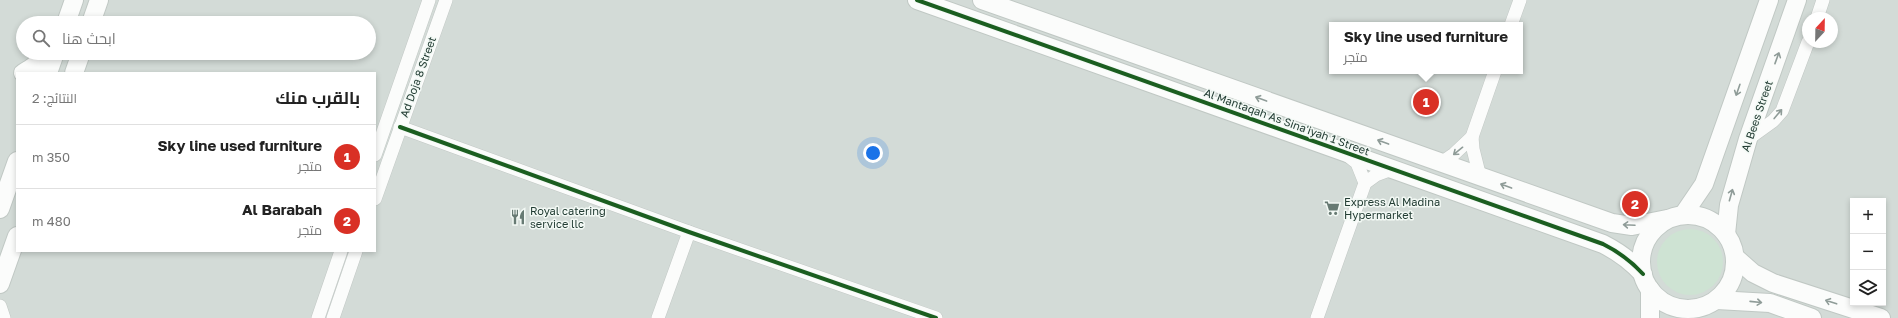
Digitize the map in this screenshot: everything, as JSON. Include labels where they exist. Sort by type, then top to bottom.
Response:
[{"type":"street","points":[[93,16],[99,0]]},
{"type":"street","points":[[376,152],[429,0]]},
{"type":"street","name":"Ad Doja 8 Street","points":[[376,195],[446,0]]},
{"type":"street","name":"Al Mantaqah As Sina'iyah 1 Street","points":[[917,0],[1603,244],[1620,252],[1633,264],[1646,282]]},
{"type":"street","name":"Al Mantaqah As Sina'iyah 1 Street","points":[[982,0],[1612,223],[1632,226],[1648,224],[1675,217]]},
{"type":"street","points":[[1512,22],[1520,0]]},
{"type":"street","points":[[1650,318],[1646,282],[1641,258],[1645,242],[1654,229],[1675,217],[1704,184],[1769,0]]},
{"type":"street","name":"Al Bees Street","points":[[1726,234],[1728,205],[1748,139],[1797,0]]},
{"type":"street","points":[[1819,12],[1823,0]]},
{"type":"street","points":[[1748,139],[1772,121],[1782,111],[1806,48]]},
{"type":"street","points":[[25,72],[34,67],[41,60]]},
{"type":"street","points":[[48,72],[53,60]]},
{"type":"street","points":[[74,72],[78,60]]},
{"type":"street","points":[[16,74],[11,76],[16,81]]},
{"type":"street","points":[[1480,177],[1473,149],[1472,137],[1494,74]]},
{"type":"street","points":[[400,127],[689,232],[936,318]]},
{"type":"street","points":[[1441,163],[1454,154],[1472,137]]},
{"type":"street","points":[[1344,152],[1356,163],[1365,183]]},
{"type":"street","points":[[0,209],[16,164]]},
{"type":"street","points":[[1317,318],[1365,183],[1376,175],[1392,169]]},
{"type":"street","points":[[1646,282],[1661,300],[1690,314],[1717,300],[1728,288],[1734,274],[1736,258],[1733,245],[1726,234],[1715,222],[1699,216],[1675,217]]},
{"type":"street","points":[[658,318],[689,232]]},
{"type":"street","points":[[0,284],[16,239]]},
{"type":"street","points":[[318,318],[341,252]]},
{"type":"street","points":[[333,318],[356,252]]},
{"type":"street","points":[[1736,258],[1753,273],[1773,283],[1881,318]]},
{"type":"street","points":[[1717,300],[1770,303],[1812,318]]},
{"type":"street","points":[[0,306],[4,318]]},
{"type":"shaded area","points":[[0,0],[1898,0],[1898,318],[0,318]]},
{"type":"green space","points":[[1690,229],[1703,232],[1713,239],[1720,249],[1723,262],[1720,275],[1713,285],[1703,292],[1690,295],[1677,292],[1667,285],[1660,275],[1657,262],[1660,249],[1667,239],[1677,232]]},
{"type":"cycle path","points":[[917,0],[1603,244],[1624,257],[1643,274]]},
{"type":"cycle path","points":[[400,127],[689,232],[936,318]]},
{"type":"place","name":"Sky line used furniture","points":[[1426,102]]},
{"type":"place","name":"Al Barabah","points":[[1635,204]]},
{"type":"place","name":"Express Al Madina Hypermarket","points":[[1332,208]]},
{"type":"place","name":"Royal catering service llc","points":[[518,217]]}]
